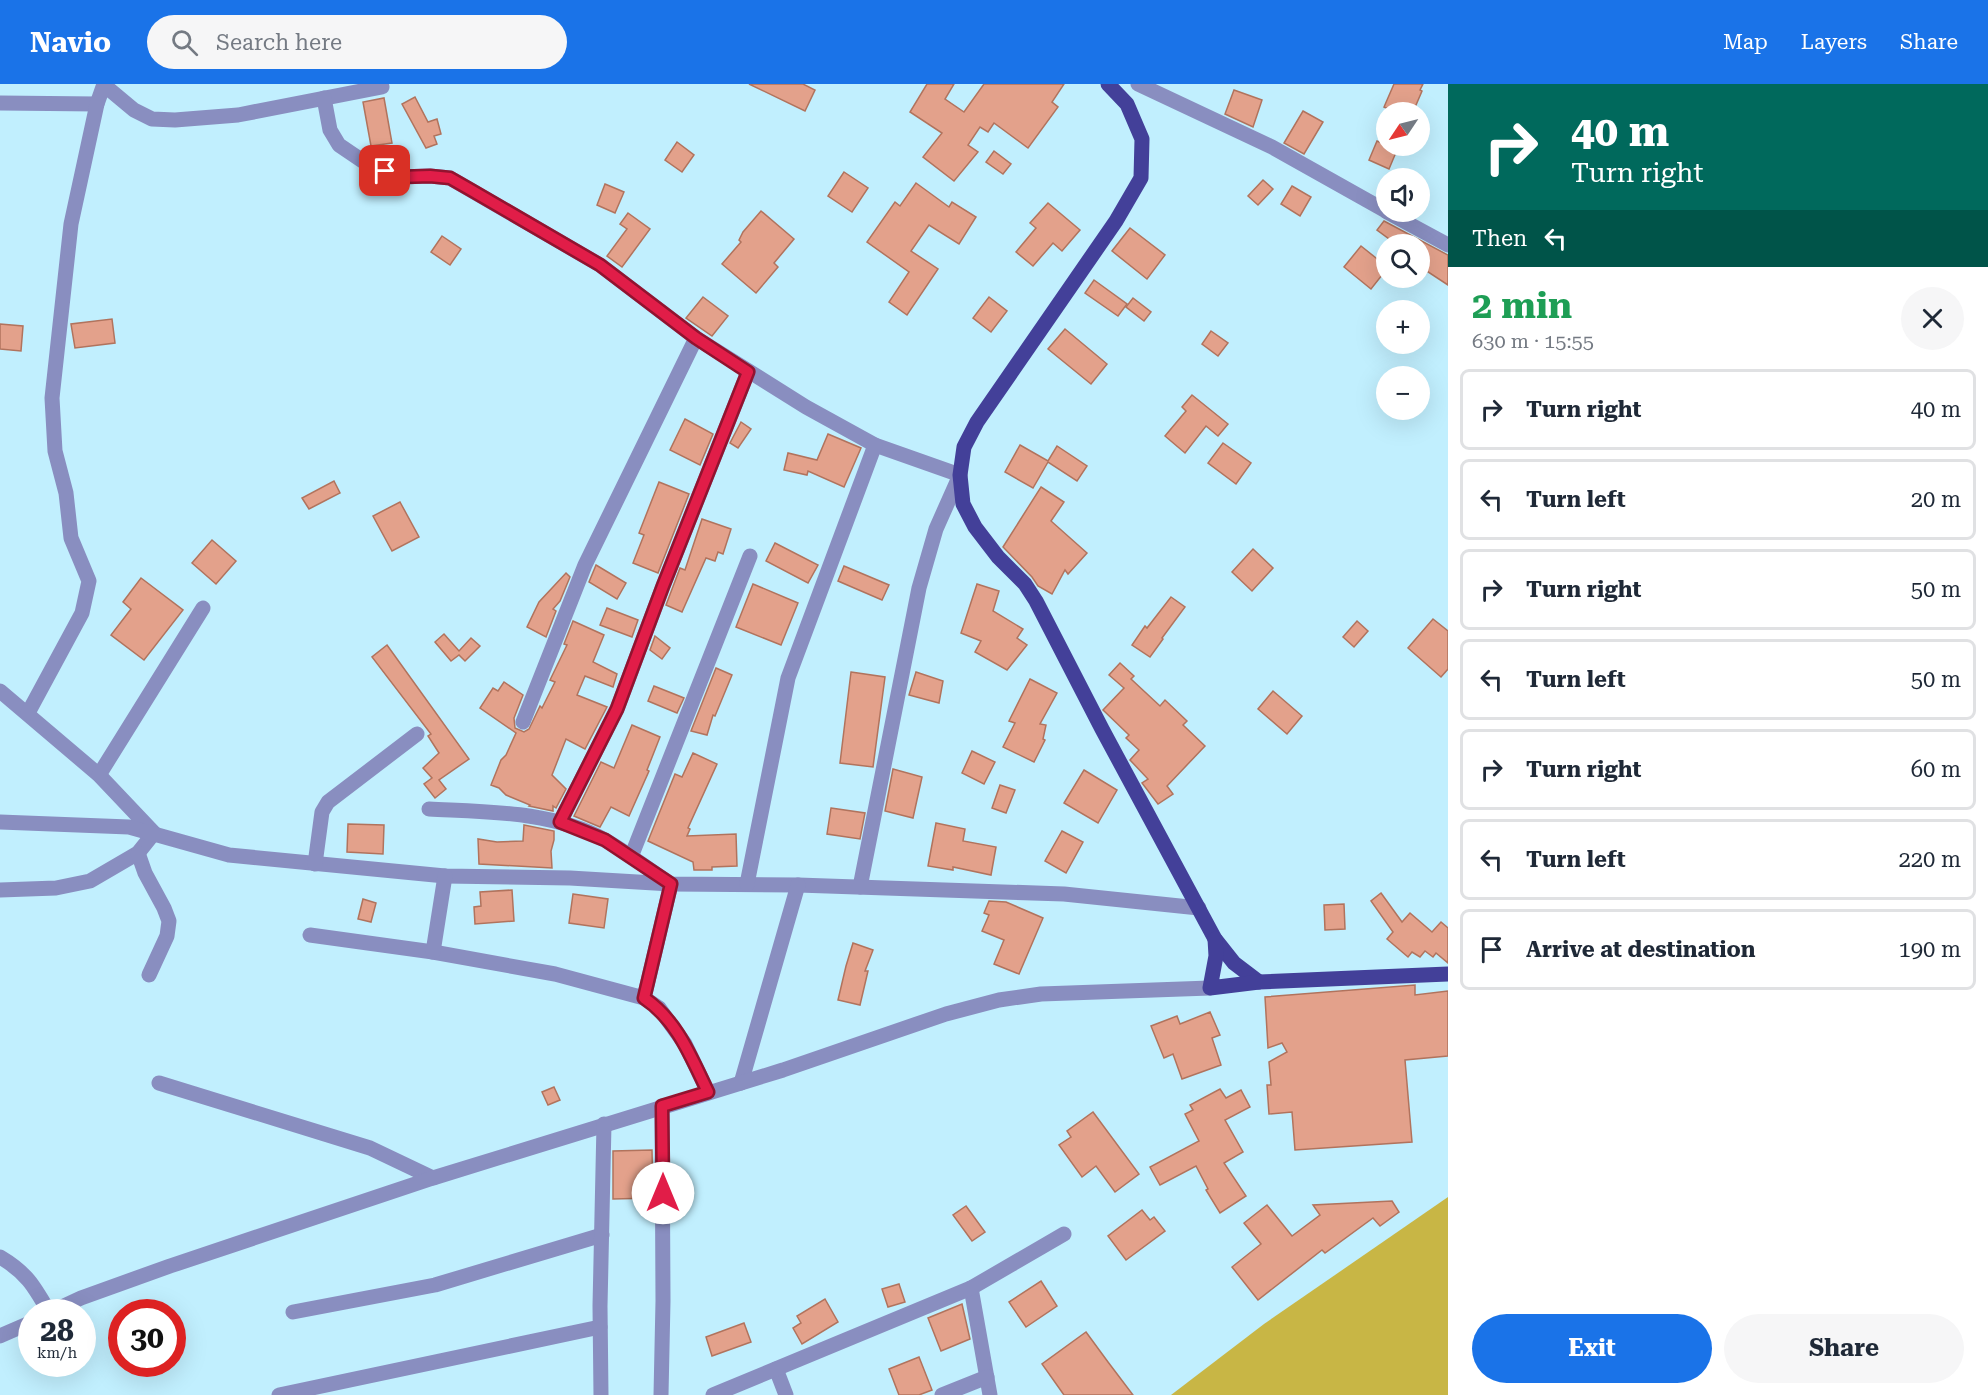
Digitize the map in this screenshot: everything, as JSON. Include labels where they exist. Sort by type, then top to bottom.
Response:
[{"type":"main road","points":[[1108,84],[1127,104],[1142,139],[1141,178],[1116,221],[977,422],[964,447],[960,475],[963,504],[975,527],[998,557],[1025,584],[1036,601],[1215,939],[1234,963],[1259,982]]},
{"type":"main road","points":[[1215,939],[1216,956],[1210,988],[1259,982],[1448,974]]},
{"type":"street","points":[[28,713],[82,613],[89,581],[71,538],[66,493],[55,451],[52,398],[71,224],[97,104],[104,84],[134,110],[152,119],[175,120],[238,115],[382,87]]},
{"type":"street","points":[[1138,84],[1272,147],[1376,205]]},
{"type":"street","points":[[324,98],[330,130],[339,145],[370,166],[399,177],[450,178],[600,265],[696,338],[806,407],[875,445],[960,475],[936,529],[919,588],[860,887]]},
{"type":"street","points":[[0,103],[97,104]]},
{"type":"street","points":[[1407,222],[1448,245]]},
{"type":"street","points":[[523,722],[585,566],[696,338]]},
{"type":"street","points":[[560,822],[617,709],[748,372]]},
{"type":"street","points":[[747,884],[788,678],[875,445]]},
{"type":"street","points":[[631,857],[750,556]]},
{"type":"street","points":[[99,775],[203,608]]},
{"type":"street","points":[[0,691],[99,775],[154,833]]},
{"type":"street","points":[[315,864],[322,812],[328,802],[417,734]]},
{"type":"street","points":[[429,809],[504,813],[560,822],[605,840],[671,884]]},
{"type":"street","points":[[0,822],[129,827],[229,855],[445,876],[1064,894],[1200,908]]},
{"type":"street","points":[[0,890],[56,888],[90,882],[138,853],[154,833]]},
{"type":"street","points":[[138,853],[145,873],[169,921],[167,936],[149,975]]},
{"type":"street","points":[[433,952],[445,876]]},
{"type":"street","points":[[644,998],[671,884]]},
{"type":"street","points":[[741,1083],[798,885]]},
{"type":"street","points":[[310,935],[433,952],[555,974],[644,998],[659,1008],[685,1044],[708,1092]]},
{"type":"street","points":[[79,1299],[433,1178],[741,1083],[946,1014],[999,1000],[1063,993],[1210,988]]},
{"type":"street","points":[[159,1083],[370,1148],[433,1178]]},
{"type":"street","points":[[661,1395],[662,1106]]},
{"type":"street","points":[[601,1395],[604,1124]]},
{"type":"street","points":[[713,1395],[972,1288],[1064,1234]]},
{"type":"street","points":[[293,1312],[435,1285],[602,1235]]},
{"type":"street","points":[[0,1257],[12,1264],[32,1283],[42,1299]]},
{"type":"street","points":[[972,1288],[990,1395]]},
{"type":"street","points":[[0,1336],[18,1328]]},
{"type":"street","points":[[279,1395],[600,1328]]},
{"type":"street","points":[[776,1369],[786,1395]]},
{"type":"street","points":[[942,1395],[987,1377]]},
{"type":"shaded area","points":[[1448,1197],[1448,1395],[1171,1395],[1264,1324]]},
{"type":"building","points":[[749,84],[803,84],[815,90],[805,111]]},
{"type":"building","points":[[927,84],[954,84],[945,99],[964,112],[984,84],[1064,84],[1052,102],[1058,107],[1028,148],[994,123],[988,132],[980,127],[968,145],[978,152],[954,181],[923,157],[942,133],[910,112]]},
{"type":"building","points":[[1394,84],[1423,84],[1417,102],[1386,102]]},
{"type":"building","points":[[1234,90],[1262,100],[1253,127],[1225,114]]},
{"type":"building","points":[[415,97],[428,122],[437,119],[441,134],[434,136],[437,144],[426,148],[402,104]]},
{"type":"building","points":[[384,98],[392,143],[371,146],[363,102]]},
{"type":"building","points":[[1303,111],[1323,122],[1304,154],[1284,143]]},
{"type":"building","points":[[677,142],[694,155],[682,172],[665,160]]},
{"type":"building","points":[[1376,143],[1376,156],[1394,156],[1389,168],[1369,160]]},
{"type":"building","points":[[994,151],[1011,164],[1003,174],[986,162]]},
{"type":"building","points":[[844,172],[868,188],[852,212],[828,196]]},
{"type":"building","points":[[1263,180],[1273,189],[1258,205],[1248,196]]},
{"type":"building","points":[[916,183],[949,207],[952,202],[976,217],[959,244],[929,225],[911,251],[938,269],[907,315],[889,302],[909,272],[867,242],[895,202],[900,206]]},
{"type":"building","points":[[605,184],[624,192],[615,213],[597,205]]},
{"type":"building","points":[[1292,186],[1311,197],[1300,216],[1281,204]]},
{"type":"building","points":[[1048,203],[1080,230],[1062,251],[1053,243],[1033,266],[1016,252],[1036,228],[1030,223]]},
{"type":"building","points":[[761,211],[794,239],[774,263],[778,267],[756,293],[722,264],[741,242],[739,240],[743,232]]},
{"type":"building","points":[[628,213],[650,229],[622,267],[607,256],[627,229],[620,224]]},
{"type":"building","points":[[1386,222],[1408,234],[1382,234],[1377,230]]},
{"type":"building","points":[[1130,228],[1165,255],[1147,279],[1112,251]]},
{"type":"building","points":[[442,236],[461,249],[450,265],[431,252]]},
{"type":"building","points":[[1430,245],[1448,255],[1448,285],[1430,273]]},
{"type":"building","points":[[1361,246],[1376,258],[1376,283],[1371,289],[1344,267]]},
{"type":"building","points":[[1094,280],[1127,304],[1118,316],[1085,293]]},
{"type":"building","points":[[703,297],[728,316],[712,336],[686,318]]},
{"type":"building","points":[[989,297],[1007,311],[991,332],[973,318]]},
{"type":"building","points":[[1133,298],[1151,312],[1144,321],[1126,307]]},
{"type":"building","points":[[112,319],[115,343],[75,348],[71,324]]},
{"type":"building","points":[[0,324],[23,326],[21,351],[0,349]]},
{"type":"building","points":[[1065,329],[1107,364],[1091,384],[1048,349]]},
{"type":"building","points":[[1211,331],[1228,343],[1218,356],[1202,344]]},
{"type":"building","points":[[1192,395],[1228,424],[1218,436],[1206,426],[1185,453],[1165,436],[1186,411],[1182,407]]},
{"type":"building","points":[[685,419],[713,434],[700,465],[670,450]]},
{"type":"building","points":[[741,422],[751,429],[738,448],[730,443]]},
{"type":"building","points":[[828,434],[861,448],[844,487],[808,471],[807,475],[784,470],[788,453],[817,460]]},
{"type":"building","points":[[1223,443],[1251,463],[1236,484],[1208,463]]},
{"type":"building","points":[[1020,445],[1048,461],[1057,446],[1087,466],[1077,481],[1048,462],[1033,488],[1005,472]]},
{"type":"building","points":[[334,481],[340,493],[309,509],[302,498]]},
{"type":"building","points":[[659,482],[689,494],[658,573],[633,563],[644,535],[639,533]]},
{"type":"building","points":[[1041,487],[1064,502],[1051,521],[1087,553],[1068,574],[1065,570],[1052,594],[1038,586],[1003,547]]},
{"type":"building","points":[[400,502],[419,537],[392,551],[373,516]]},
{"type":"building","points":[[702,519],[731,529],[723,554],[718,552],[715,561],[706,558],[682,612],[666,605],[680,568],[685,570]]},
{"type":"building","points":[[212,540],[236,561],[216,584],[192,563]]},
{"type":"building","points":[[775,543],[818,565],[808,583],[766,561]]},
{"type":"building","points":[[1253,549],[1273,568],[1252,591],[1232,572]]},
{"type":"building","points":[[596,565],[626,583],[617,599],[589,582]]},
{"type":"building","points":[[844,566],[889,585],[882,600],[838,581]]},
{"type":"building","points":[[566,573],[570,577],[560,601],[553,609],[556,611],[546,637],[527,627],[539,602]]},
{"type":"building","points":[[141,578],[183,610],[144,660],[111,635],[131,609],[123,602]]},
{"type":"building","points":[[753,584],[798,603],[781,645],[736,627]]},
{"type":"building","points":[[977,584],[999,591],[993,611],[1023,629],[1017,638],[1027,645],[1007,670],[975,652],[981,641],[961,633]]},
{"type":"building","points":[[1171,597],[1185,607],[1150,657],[1132,645],[1145,626],[1147,628]]},
{"type":"building","points":[[607,608],[638,620],[632,637],[600,625]]},
{"type":"building","points":[[1433,619],[1448,631],[1448,669],[1441,677],[1408,648]]},
{"type":"building","points":[[573,621],[604,635],[593,662],[617,674],[613,687],[585,676],[577,695],[607,707],[585,749],[566,739],[552,775],[566,789],[556,808],[553,806],[553,811],[529,806],[491,785],[501,760],[506,755],[516,733],[480,708],[493,688],[498,691],[504,682],[523,695],[514,718],[515,728],[524,732],[529,729],[555,682],[550,680],[567,645],[564,644]]},
{"type":"building","points":[[1357,621],[1368,631],[1354,647],[1343,637]]},
{"type":"building","points":[[444,634],[459,651],[471,638],[480,646],[465,661],[459,655],[451,661],[435,642]]},
{"type":"building","points":[[655,636],[670,648],[662,659],[650,650]]},
{"type":"building","points":[[387,645],[469,759],[439,780],[446,789],[435,798],[424,784],[432,778],[423,768],[439,753],[428,736],[431,734],[372,657]]},
{"type":"building","points":[[1120,663],[1134,676],[1131,679],[1160,706],[1165,700],[1187,721],[1183,725],[1205,746],[1167,786],[1173,794],[1158,804],[1142,783],[1148,779],[1130,760],[1139,750],[1126,738],[1129,735],[1103,710],[1124,688],[1109,675]]},
{"type":"building","points":[[716,668],[732,675],[715,716],[713,715],[707,735],[691,731]]},
{"type":"building","points":[[851,672],[885,677],[873,767],[840,763]]},
{"type":"building","points":[[916,672],[943,681],[939,703],[909,695]]},
{"type":"building","points":[[1030,679],[1057,693],[1040,724],[1046,725],[1043,739],[1045,740],[1034,762],[1003,747],[1015,723],[1009,721]]},
{"type":"building","points":[[654,686],[684,698],[677,713],[648,701]]},
{"type":"building","points":[[1273,691],[1302,716],[1287,734],[1258,709]]},
{"type":"building","points":[[632,725],[660,737],[647,770],[649,771],[629,816],[611,807],[600,827],[574,816],[601,762],[614,768]]},
{"type":"building","points":[[972,751],[995,762],[984,784],[962,773]]},
{"type":"building","points":[[693,753],[717,764],[688,828],[690,829],[687,836],[736,834],[737,866],[694,870],[693,862],[648,841],[675,774],[682,777]]},
{"type":"building","points":[[893,769],[922,777],[913,818],[885,811]]},
{"type":"building","points":[[1084,770],[1117,790],[1098,823],[1064,803]]},
{"type":"building","points":[[1000,785],[1015,790],[1006,813],[992,808]]},
{"type":"building","points":[[831,808],[865,813],[860,839],[827,834]]},
{"type":"building","points":[[936,823],[965,829],[963,841],[996,847],[991,875],[953,867],[953,870],[928,866]]},
{"type":"building","points":[[348,824],[384,825],[383,854],[347,852]]},
{"type":"building","points":[[524,825],[554,831],[551,851],[552,868],[479,864],[478,839],[497,842],[523,841]]},
{"type":"building","points":[[1062,831],[1083,842],[1066,873],[1045,861]]},
{"type":"building","points":[[512,890],[514,921],[475,924],[474,907],[481,906],[480,892]]},
{"type":"building","points":[[1381,893],[1402,922],[1410,913],[1432,932],[1441,922],[1448,928],[1448,963],[1436,953],[1433,957],[1425,951],[1420,957],[1412,952],[1408,957],[1387,939],[1393,932],[1371,901]]},
{"type":"building","points":[[573,894],[608,899],[604,928],[569,923]]},
{"type":"building","points":[[363,899],[376,903],[371,922],[358,919]]},
{"type":"building","points":[[989,901],[1006,902],[1043,918],[1019,974],[994,964],[1004,940],[982,931],[989,915],[984,913]]},
{"type":"building","points":[[1344,904],[1345,929],[1325,930],[1324,905]]},
{"type":"building","points":[[853,943],[873,950],[865,971],[868,971],[860,1005],[838,1000]]},
{"type":"building","points":[[1415,985],[1415,995],[1448,991],[1448,1056],[1405,1060],[1412,1142],[1295,1150],[1292,1112],[1269,1114],[1267,1085],[1271,1085],[1269,1062],[1287,1052],[1282,1043],[1268,1048],[1265,997]]},
{"type":"building","points":[[1210,1012],[1220,1035],[1212,1038],[1221,1065],[1182,1079],[1173,1054],[1164,1058],[1151,1026],[1177,1016],[1180,1024]]},
{"type":"building","points":[[554,1087],[560,1100],[548,1105],[542,1092]]},
{"type":"building","points":[[1220,1089],[1226,1098],[1241,1090],[1250,1107],[1225,1120],[1243,1152],[1224,1163],[1246,1196],[1220,1213],[1206,1190],[1208,1189],[1196,1166],[1160,1185],[1150,1167],[1199,1141],[1185,1114],[1193,1110],[1190,1105]]},
{"type":"building","points":[[1093,1112],[1139,1174],[1115,1192],[1096,1166],[1082,1177],[1059,1145],[1071,1137],[1067,1131]]},
{"type":"building","points":[[652,1150],[653,1198],[613,1199],[613,1151]]},
{"type":"building","points":[[1392,1201],[1399,1212],[1380,1226],[1373,1218],[1325,1253],[1322,1250],[1258,1300],[1232,1267],[1261,1244],[1244,1223],[1267,1205],[1292,1236],[1320,1215],[1313,1205]]},
{"type":"building","points":[[966,1206],[985,1232],[972,1241],[953,1215]]},
{"type":"building","points":[[1142,1210],[1150,1220],[1154,1217],[1165,1231],[1126,1260],[1108,1236]]},
{"type":"building","points":[[1041,1281],[1057,1306],[1026,1327],[1009,1302]]},
{"type":"building","points":[[899,1284],[905,1302],[888,1307],[882,1289]]},
{"type":"building","points":[[825,1299],[838,1322],[802,1344],[793,1328],[801,1323],[797,1316]]},
{"type":"building","points":[[962,1304],[970,1339],[941,1351],[928,1318]]},
{"type":"building","points":[[744,1323],[751,1342],[712,1356],[706,1337]]},
{"type":"building","points":[[1086,1332],[1133,1395],[1064,1395],[1042,1364]]},
{"type":"building","points":[[919,1357],[932,1390],[919,1395],[899,1395],[889,1369]]},
{"type":"route","points":[[385,171],[399,177],[450,178],[600,265],[696,338],[748,372],[617,709],[560,822],[605,840],[671,884],[644,998],[659,1008],[685,1044],[708,1092],[662,1106],[663,1193]]}]
